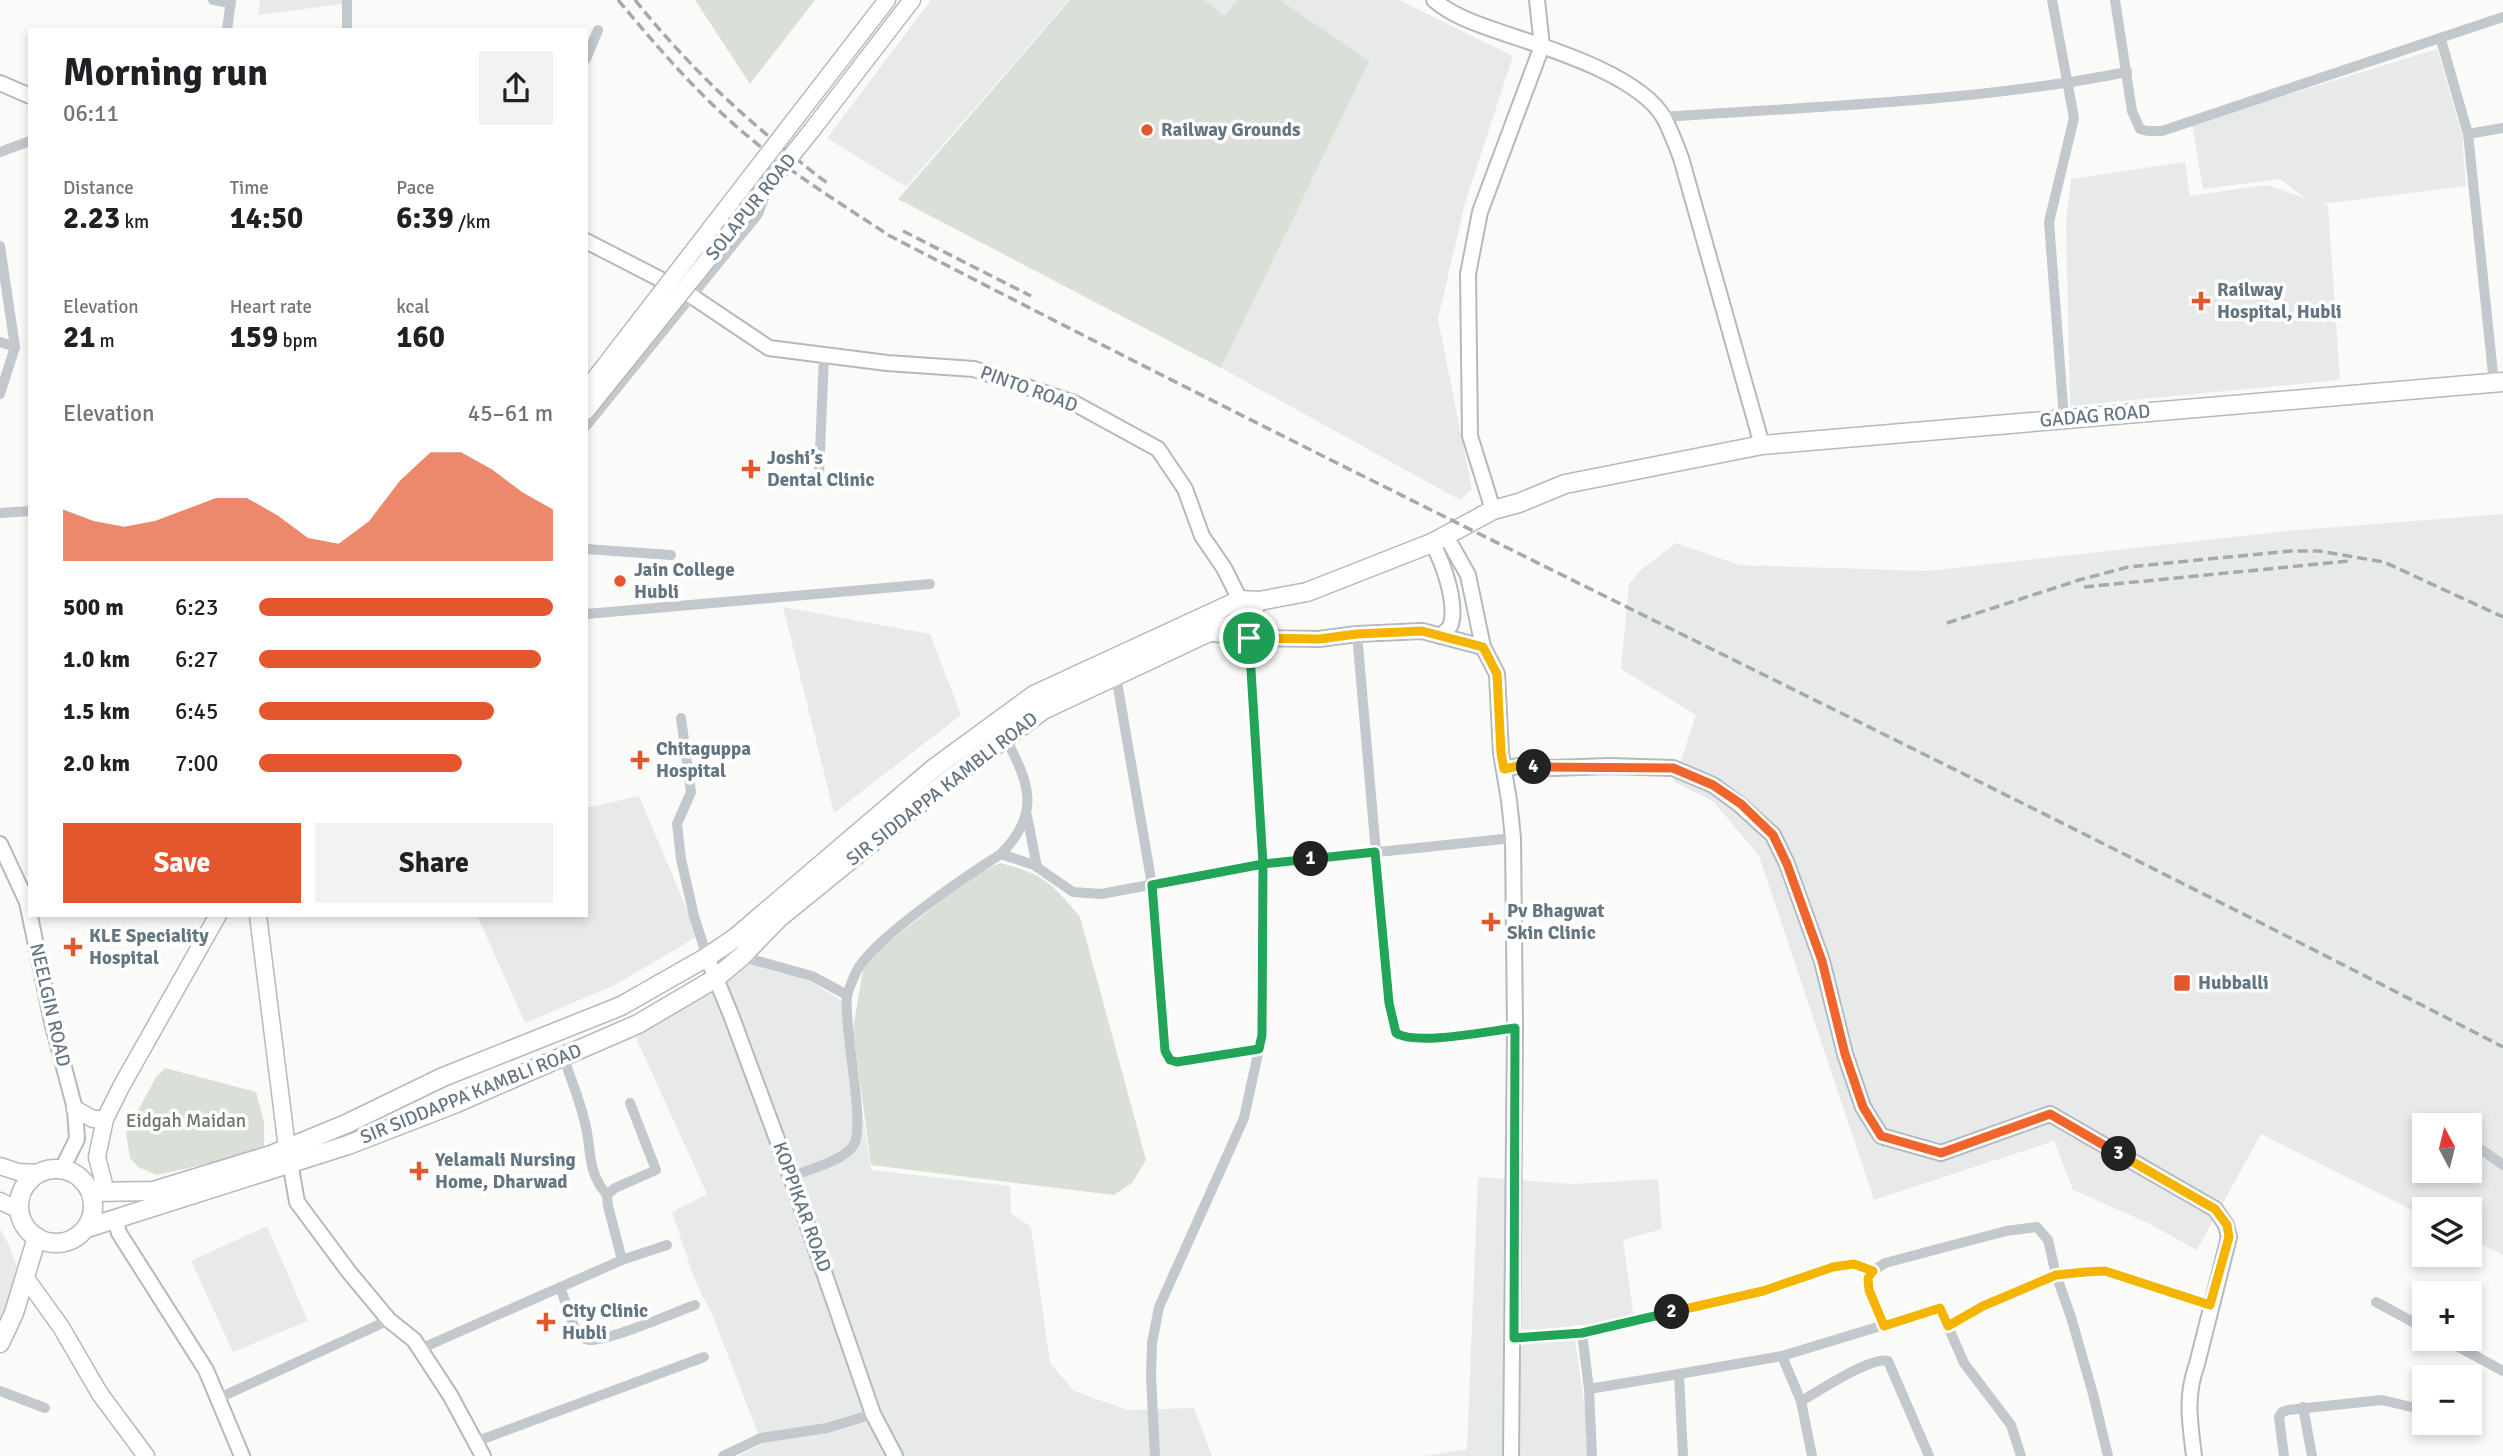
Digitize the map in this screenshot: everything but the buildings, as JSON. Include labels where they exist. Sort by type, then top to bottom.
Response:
[{"type":"highway","name":"GADAG ROAD","points":[[1689,458],[1763,457],[2500,386]]},
{"type":"highway","name":"GADAG ROAD","points":[[1259,601],[1307,592],[1439,539],[1493,510],[1519,503],[1565,484],[1762,445],[2064,418],[2500,386]]},
{"type":"highway","name":"SIR SIDDAPPA KAMBLI ROAD","points":[[87,1227],[288,1155],[443,1077],[621,1006],[713,954],[933,769],[1034,695],[1240,600],[1259,601]]},
{"type":"highway","points":[[1244,620],[1259,601]]},
{"type":"highway","name":"SIR SIDDAPPA KAMBLI ROAD","points":[[288,1155],[348,1145],[454,1104],[638,1024],[716,978],[780,917],[944,783],[1043,710],[1207,633],[1244,620]]},
{"type":"highway","points":[[99,1192],[93,1216],[87,1227],[78,1236],[65,1242],[51,1243],[37,1237],[26,1228],[19,1210],[23,1188],[39,1173],[48,1169],[76,1173],[99,1192],[153,1191],[288,1155]]},
{"type":"highway","points":[[0,1343],[14,1313],[37,1237]]},
{"type":"main road","points":[[588,387],[887,0]]},
{"type":"main road","name":"SOLAPUR ROAD","points":[[588,409],[812,131],[912,0]]},
{"type":"main road","points":[[99,1192],[97,1157],[105,1119],[217,917]]},
{"type":"main road","points":[[258,917],[288,1155]]},
{"type":"main road","points":[[75,1109],[93,1119],[105,1119]]},
{"type":"main road","points":[[0,1166],[18,1172],[39,1173]]},
{"type":"main road","points":[[0,1201],[19,1210]]},
{"type":"main road","points":[[25,1277],[61,1327],[100,1394],[146,1456]]},
{"type":"street","points":[[213,0],[231,2],[227,28]]},
{"type":"street","points":[[347,0],[347,28]]},
{"type":"street","points":[[1434,0],[1445,9],[1474,23],[1542,46],[1615,77],[1639,90],[1664,117],[1681,158],[1762,445]]},
{"type":"street","points":[[1493,510],[1470,436],[1468,274],[1479,212],[1542,46],[1537,0]]},
{"type":"street","points":[[2052,0],[2074,118],[2049,222],[2064,418]]},
{"type":"street","points":[[2115,0],[2135,121],[2140,128],[2148,131],[2162,131],[2503,18]]},
{"type":"street","points":[[588,54],[598,30]]},
{"type":"street","points":[[2441,40],[2468,134],[2500,386]]},
{"type":"street","points":[[1664,117],[1924,99],[2126,72]]},
{"type":"street","points":[[0,83],[28,95]]},
{"type":"street","points":[[2468,134],[2503,128]]},
{"type":"street","points":[[0,152],[28,142]]},
{"type":"street","points":[[588,375],[669,283],[741,177],[757,168]]},
{"type":"street","points":[[588,424],[758,214],[769,183]]},
{"type":"street","name":"PINTO ROAD","points":[[588,242],[691,295],[769,348],[887,363],[974,369],[1074,403],[1158,449],[1185,489],[1202,536],[1240,600],[1244,620]]},
{"type":"street","points":[[0,246],[15,347],[0,394]]},
{"type":"street","points":[[0,342],[15,347]]},
{"type":"street","points":[[819,475],[824,355]]},
{"type":"street","points":[[0,513],[28,511]]},
{"type":"street","points":[[1439,539],[1450,594],[1452,622],[1440,636]]},
{"type":"street","points":[[1439,539],[1468,575],[1483,647],[1497,674],[1501,753],[1513,838],[1514,1338],[1511,1456]]},
{"type":"street","points":[[588,549],[671,555]]},
{"type":"street","points":[[588,614],[930,584]]},
{"type":"street","points":[[1155,1456],[1151,1377],[1152,1343],[1159,1307],[1244,1118],[1262,1035],[1263,864],[1249,638],[1244,620]]},
{"type":"street","points":[[1207,633],[1249,638],[1319,639],[1422,631],[1483,647]]},
{"type":"street","points":[[1357,634],[1389,1003],[1396,1033],[1404,1038],[1424,1039],[1515,1028]]},
{"type":"street","points":[[1116,676],[1152,885],[1165,1051],[1170,1060],[1177,1062],[1259,1049]]},
{"type":"street","points":[[681,718],[691,792],[677,824],[681,859],[694,916],[713,954],[741,957],[812,976],[847,995]]},
{"type":"street","points":[[1005,737],[1027,792],[1027,815],[1037,867]]},
{"type":"street","points":[[1504,769],[1518,766],[1673,768],[1713,785],[1741,804],[1773,835],[1787,864],[1822,961],[1845,1054],[1863,1107],[1881,1136],[1941,1153],[2050,1114],[2215,1209],[2227,1225],[2229,1237],[2190,1384],[2188,1402],[2194,1456]]},
{"type":"street","points":[[792,1177],[843,1156],[855,1144],[858,1125],[846,1020],[847,995],[857,969],[872,951],[920,911],[1001,854],[1017,836],[1027,815]]},
{"type":"street","points":[[1001,854],[1037,867],[1073,892],[1101,894],[1263,864],[1513,838]]},
{"type":"street","name":"NEELGIN ROAD","points":[[0,844],[28,907]]},
{"type":"street","name":"NEELGIN ROAD","points":[[30,917],[52,1022],[75,1109],[77,1139],[62,1169]]},
{"type":"street","name":"KOPPIKAR ROAD","points":[[713,954],[716,978],[792,1177],[873,1414],[895,1456]]},
{"type":"street","points":[[563,1056],[591,1143],[589,1164],[597,1183],[607,1195],[622,1260]]},
{"type":"street","points":[[607,1195],[615,1188],[656,1170],[630,1103]]},
{"type":"street","points":[[2482,1150],[2503,1165]]},
{"type":"street","points":[[288,1155],[297,1202],[389,1320],[414,1340],[450,1395],[483,1456]]},
{"type":"street","points":[[115,1219],[119,1233],[206,1370],[242,1456]]},
{"type":"street","points":[[1884,1326],[1869,1290],[1868,1278],[1885,1263],[2006,1231],[2037,1227],[2048,1240],[2108,1456]]},
{"type":"street","points":[[420,1349],[622,1260],[667,1245]]},
{"type":"street","points":[[1514,1338],[1582,1333],[1763,1291],[1833,1267],[1854,1264],[1873,1271]]},
{"type":"street","points":[[1948,1326],[1983,1306],[2056,1275],[2105,1271],[2210,1305]]},
{"type":"street","points":[[560,1287],[576,1332],[580,1338],[588,1340],[615,1334],[695,1305]]},
{"type":"street","points":[[2376,1302],[2412,1322]]},
{"type":"street","points":[[1589,1388],[1782,1356],[1940,1308],[1964,1363],[2011,1425],[2021,1456]]},
{"type":"street","points":[[219,1398],[389,1320]]},
{"type":"street","points":[[1582,1333],[1589,1388],[1592,1456]]},
{"type":"street","points":[[2466,1351],[2503,1371]]},
{"type":"street","points":[[1782,1356],[1801,1401],[1812,1456]]},
{"type":"street","points":[[475,1442],[704,1357]]},
{"type":"street","points":[[1801,1401],[1870,1363],[1888,1361],[1930,1456]]},
{"type":"street","points":[[1679,1374],[1683,1456]]},
{"type":"street","points":[[0,1391],[45,1408]]},
{"type":"street","points":[[2284,1456],[2278,1418],[2282,1412],[2303,1407],[2382,1400],[2412,1407]]},
{"type":"street","points":[[2303,1407],[2312,1456]]},
{"type":"street","points":[[723,1456],[761,1438],[827,1428],[873,1414]]},
{"type":"shaded area","points":[[260,0],[342,0],[342,4],[258,15]]},
{"type":"shaded area","points":[[931,0],[1069,0],[906,187],[827,138]]},
{"type":"shaded area","points":[[1204,0],[1238,0],[1224,17]]},
{"type":"shaded area","points":[[1280,0],[1399,0],[1513,56],[1465,203],[1438,319],[1472,489],[1460,500],[1221,368],[1368,61]]},
{"type":"shaded area","name":"Railway Hospital, Hubli","points":[[2437,49],[2462,135],[2466,186],[2322,204],[2328,206],[2340,380],[2070,406],[2066,222],[2071,179],[2185,162],[2190,196],[2267,185],[2305,198],[2280,179],[2203,189],[2192,124]]},
{"type":"shaded area","points":[[2503,514],[2503,1255],[2482,1244],[2482,1197],[2412,1197],[2412,1210],[2261,1134],[2197,1250],[2146,1222],[2073,1190],[2054,1141],[1874,1200],[1759,856],[1714,802],[1674,782],[1696,715],[1621,669],[1629,584],[1641,570],[1676,543],[1739,565],[1928,571],[2286,531]]},
{"type":"shaded area","points":[[783,607],[930,634],[961,715],[834,813]]},
{"type":"shaded area","points":[[639,796],[698,936],[615,985],[525,1023],[478,917],[588,917],[588,808]]},
{"type":"shaded area","points":[[754,961],[808,980],[850,1006],[871,1170],[1010,1186],[1011,1213],[1031,1227],[1050,1363],[1074,1391],[1128,1410],[1194,1408],[1212,1456],[738,1456],[762,1444],[712,1314],[695,1281],[672,1212],[707,1194],[636,1038],[729,972]]},
{"type":"shaded area","points":[[1478,1177],[1573,1184],[1658,1179],[1662,1229],[1623,1240],[1634,1318],[1573,1326],[1592,1456],[1425,1456],[1467,1449]]},
{"type":"shaded area","points":[[267,1226],[308,1321],[233,1352],[191,1261]]},
{"type":"shaded area","points":[[0,1229],[18,1270],[0,1338]]},
{"type":"green space","points":[[695,0],[815,0],[750,84]]},
{"type":"green space","name":"Railway Grounds","points":[[1070,0],[1204,0],[1224,16],[1238,0],[1280,0],[1369,61],[1221,368],[898,199]]},
{"type":"green space","points":[[1000,863],[1027,871],[1046,881],[1080,917],[1146,1160],[1132,1183],[1114,1195],[871,1165],[853,1029],[863,969],[872,955],[973,876]]},
{"type":"green space","name":"Eidgah Maidan","points":[[165,1068],[256,1092],[264,1122],[264,1151],[157,1175],[138,1167],[130,1158],[126,1133],[156,1077]]},
{"type":"railway","points":[[618,0],[681,72],[732,123],[801,177],[890,236],[1292,441],[2101,842],[2503,1047]]},
{"type":"railway","points":[[635,0],[688,61],[726,99],[829,184]]},
{"type":"railway","points":[[903,231],[1031,296]]},
{"type":"railway","points":[[1947,623],[2128,567],[2290,551],[2319,551],[2384,562],[2503,617]]},
{"type":"railway","points":[[2084,587],[2349,561]]},
{"type":"place","name":"Railway Grounds","points":[[1147,130]]},
{"type":"place","name":"Railway Hospital, Hubli","points":[[2201,301]]},
{"type":"place","name":"Joshi’s Dental Clinic","points":[[751,469]]},
{"type":"place","name":"Jain College Hubli","points":[[620,581]]},
{"type":"place","name":"Chitaguppa Hospital","points":[[640,760]]},
{"type":"place","name":"Pv Bhagwat Skin Clinic","points":[[1491,922]]},
{"type":"place","name":"KLE Speciality Hospital","points":[[73,947]]},
{"type":"place","name":"Hubballi","points":[[2182,983]]},
{"type":"place","name":"Yelamali Nursing Home, Dharwad","points":[[419,1171]]},
{"type":"place","name":"City Clinic Hubli","points":[[546,1322]]},
{"type":"route","points":[[1249,638],[1263,864],[1152,885],[1165,1051],[1170,1060],[1177,1062],[1259,1049],[1262,1035],[1263,864],[1375,852],[1389,1003],[1396,1033],[1404,1038],[1424,1039],[1515,1028],[1514,1338],[1582,1333],[1763,1291],[1833,1267],[1854,1264],[1873,1271],[1868,1278],[1869,1290],[1884,1326],[1940,1308],[1948,1326],[1983,1306],[2056,1275],[2085,1272],[2105,1271],[2210,1305],[2229,1237],[2227,1225],[2215,1209],[2050,1114],[1941,1153],[1881,1136],[1863,1107],[1845,1054],[1822,961],[1787,864],[1773,835],[1741,804],[1713,785],[1673,768],[1518,766],[1504,769],[1497,674],[1483,647],[1422,631],[1319,639],[1249,638]]}]
